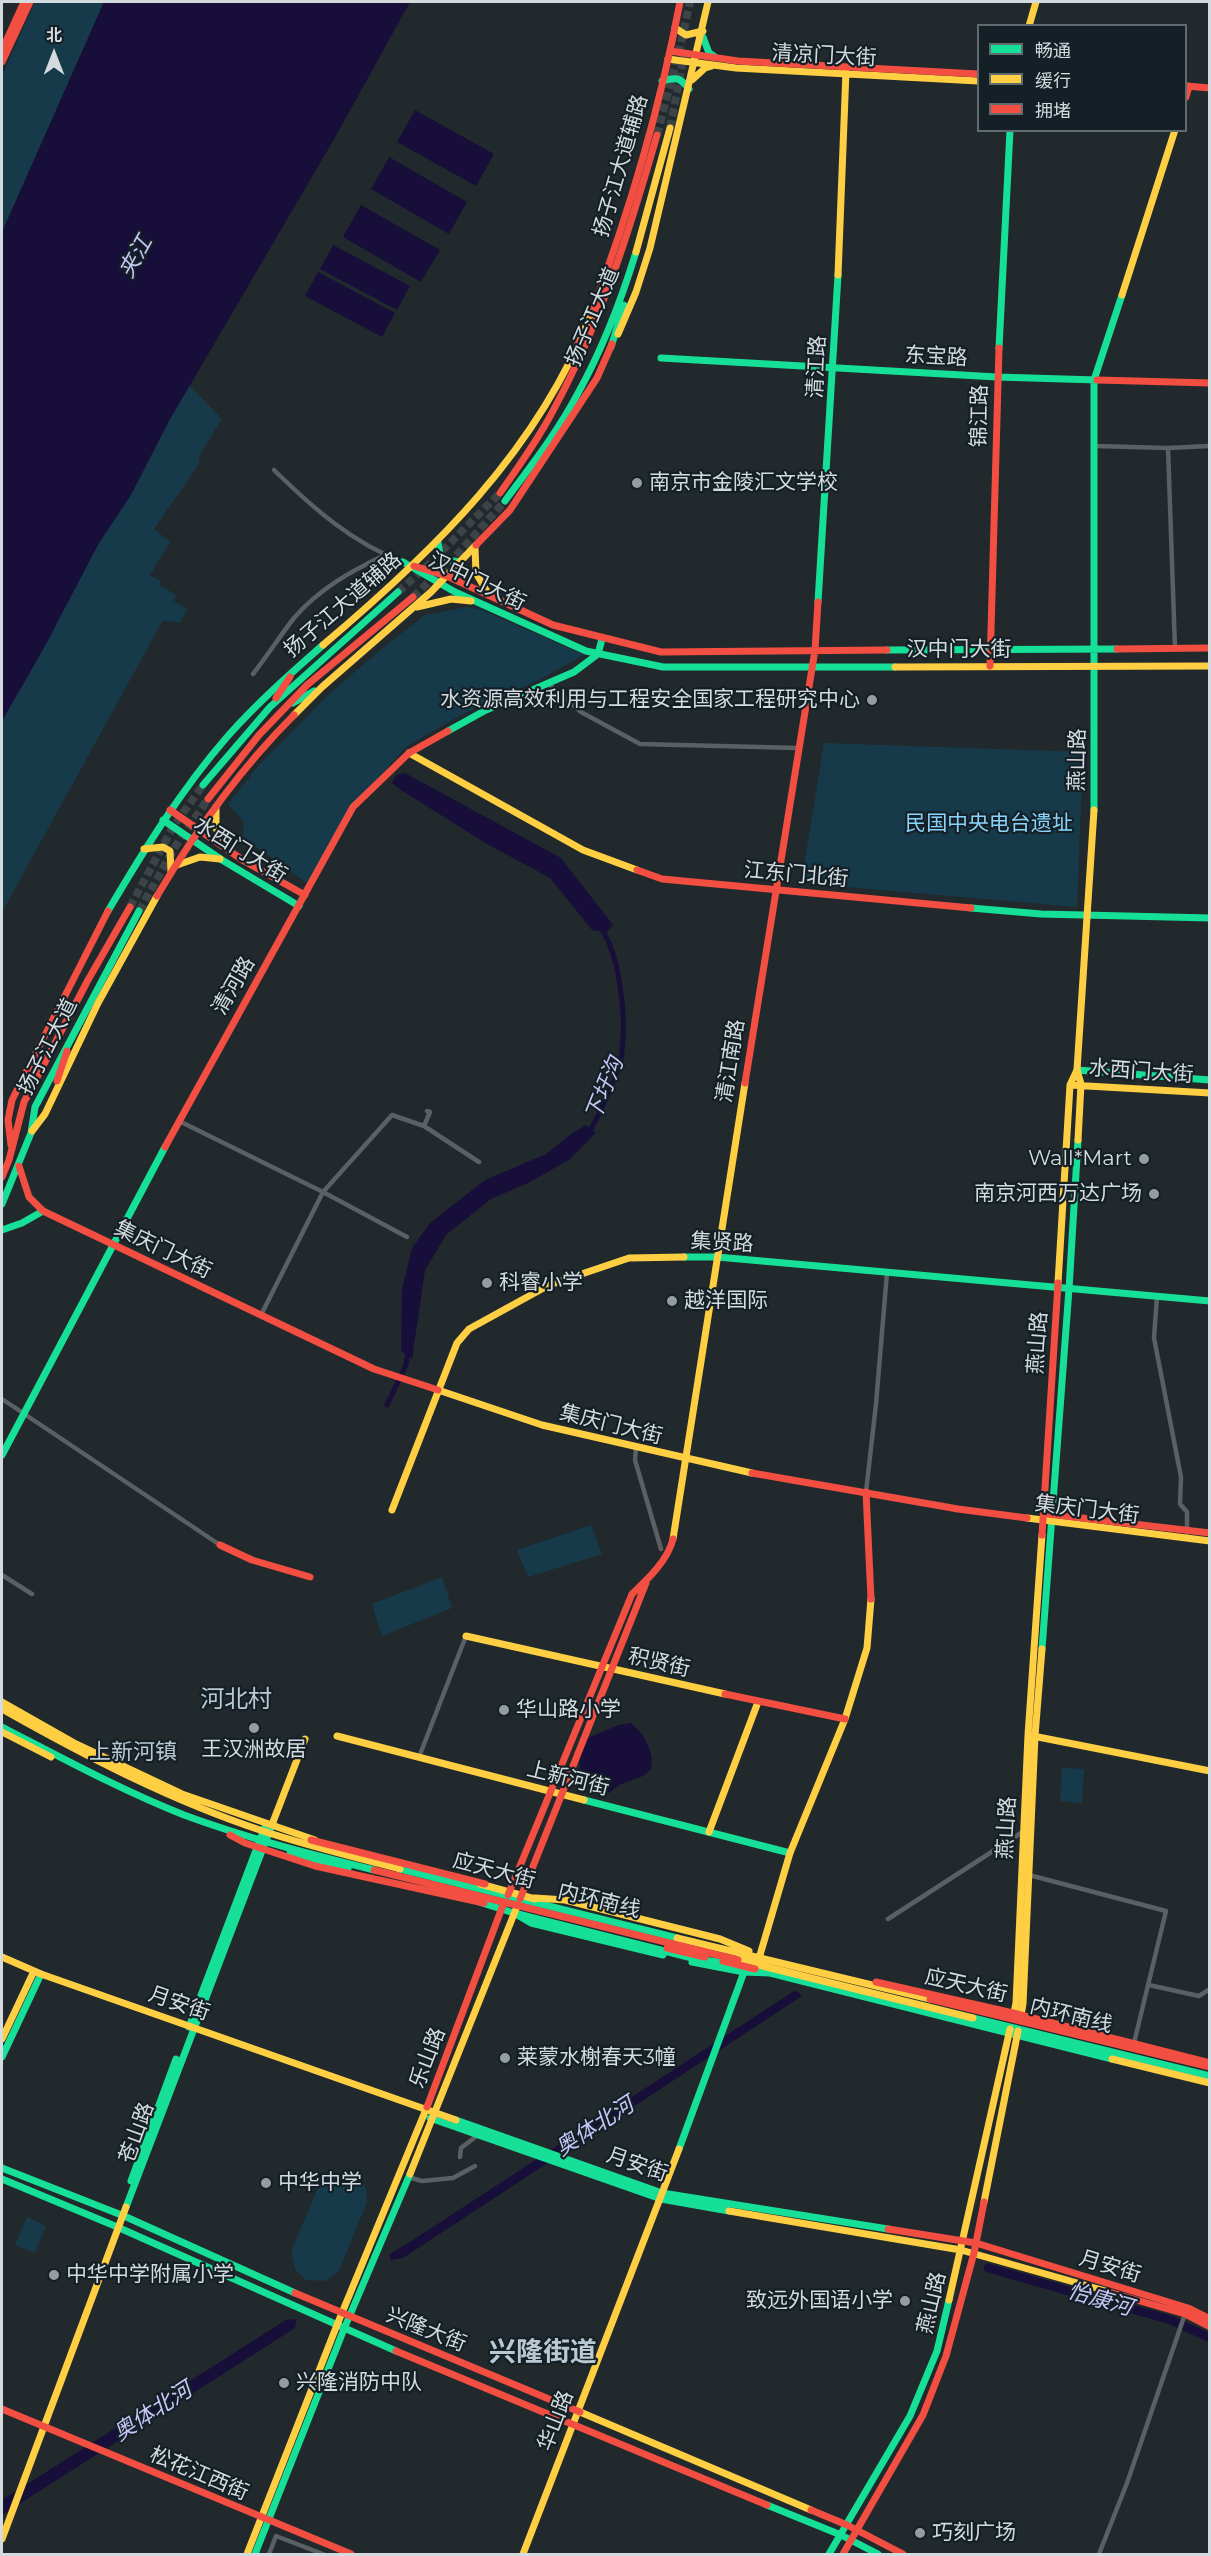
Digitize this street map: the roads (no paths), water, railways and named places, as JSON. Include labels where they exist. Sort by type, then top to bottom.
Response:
[{"type":"main road","points":[[2,50],[24,2]]},
{"type":"main road","points":[[2,62],[30,2]]},
{"type":"main road","name":"扬子江大道辅路","points":[[11,1145],[8,1120],[12,1100],[96,933],[144,849],[170,810],[226,737],[296,668],[413,567],[438,542],[496,479],[528,433],[578,344],[589,319],[621,227],[669,55],[680,2]]},
{"type":"main road","points":[[31,1133],[45,1114],[98,1003],[173,869],[217,803],[263,746],[322,687],[439,584],[510,510],[597,378],[623,324],[653,235],[703,33],[708,2]]},
{"type":"main road","points":[[1030,24],[1036,2]]},
{"type":"main road","points":[[675,28],[686,35],[703,33]]},
{"type":"main road","points":[[690,85],[705,68],[717,62],[704,44],[703,33]]},
{"type":"main road","name":"清凉门大街","points":[[669,55],[734,64],[977,81]]},
{"type":"main road","name":"清凉门大街","points":[[846,71],[977,74]]},
{"type":"main road","name":"清江路","points":[[813,667],[834,368],[846,71]]},
{"type":"main road","points":[[662,81],[675,77],[690,85]]},
{"type":"main road","points":[[1187,86],[1209,88]]},
{"type":"main road","name":"扬子江大道","points":[[506,501],[553,435],[596,355],[626,286],[650,212],[670,128]]},
{"type":"main road","name":"锦江路","points":[[990,666],[997,377],[1010,132]]},
{"type":"main road","name":"燕山路","points":[[843,2554],[923,2415],[946,2356],[974,2253],[1017,2014],[1024,1831],[1048,1518],[1069,1289],[1081,1084],[1077,1070],[1095,802],[1094,380],[1174,132]]},
{"type":"main road","name":"扬子江大道","points":[[500,493],[549,422],[572,377],[618,267],[657,135]]},
{"type":"main road","points":[[611,347],[624,303],[626,286]]},
{"type":"main road","points":[[578,344],[597,318]]},
{"type":"main road","name":"东宝路","points":[[661,358],[997,377],[1209,383]]},
{"type":"main road","points":[[438,542],[440,555],[446,560],[461,562]]},
{"type":"main road","points":[[476,546],[473,567],[479,584],[491,596]]},
{"type":"main road","name":"汉中门大街","points":[[403,562],[439,584],[559,640],[598,654],[663,667],[1209,666]]},
{"type":"main road","name":"汉中门大街","points":[[413,567],[447,576],[553,625],[661,652],[1209,648]]},
{"type":"main road","points":[[203,785],[255,720],[326,653],[398,592]]},
{"type":"main road","points":[[208,799],[259,735],[307,685],[413,597]]},
{"type":"main road","points":[[412,609],[451,599],[475,601]]},
{"type":"main road","points":[[598,654],[602,639]]},
{"type":"main road","name":"清河路","points":[[2,1455],[179,1121],[353,807],[409,753],[486,710],[574,672],[598,654]]},
{"type":"main road","name":"清江南路","points":[[687,1460],[717,1257],[813,667]]},
{"type":"main road","points":[[273,703],[296,668]]},
{"type":"main road","points":[[283,710],[322,687]]},
{"type":"main road","name":"江东门北街","points":[[409,753],[583,850],[662,879],[1026,912],[1209,918]]},
{"type":"main road","points":[[217,803],[215,819],[218,836],[227,849]]},
{"type":"main road","name":"水西门大街","points":[[170,810],[227,849],[305,895]]},
{"type":"main road","name":"水西门大街","points":[[163,820],[220,859],[299,906]]},
{"type":"main road","points":[[144,849],[163,847],[170,851],[173,869]]},
{"type":"main road","points":[[173,869],[200,857],[220,859]]},
{"type":"main road","name":"扬子江大道","points":[[2,1177],[9,1160],[11,1145],[24,1102],[88,980],[130,907]]},
{"type":"main road","name":"扬子江大道","points":[[2,1204],[31,1133],[35,1107],[139,912]]},
{"type":"main road","points":[[54,1095],[69,1042]]},
{"type":"main road","name":"燕山路","points":[[1048,1518],[1070,1085],[1077,1070]]},
{"type":"main road","name":"水西门大街","points":[[1077,1070],[1209,1080]]},
{"type":"main road","name":"水西门大街","points":[[1070,1085],[1209,1093]]},
{"type":"main road","points":[[2,1230],[22,1223],[43,1211],[29,1197],[22,1182],[19,1166]]},
{"type":"main road","name":"集庆门大街","points":[[43,1211],[390,1374],[542,1425],[733,1470],[958,1509],[1209,1533]]},
{"type":"main road","points":[[1061,1241],[1066,1246],[1072,1242]]},
{"type":"main road","name":"集贤路","points":[[438,1390],[457,1343],[469,1329],[549,1285],[629,1258],[717,1257],[1209,1301]]},
{"type":"main road","points":[[392,1510],[438,1390]]},
{"type":"main road","name":"乐山路","points":[[346,2315],[501,1909],[632,1594],[648,1579],[671,1548],[678,1520],[687,1460]]},
{"type":"main road","points":[[760,1955],[790,1853],[845,1719],[862,1667],[870,1630],[871,1598],[866,1492]]},
{"type":"main road","name":"集庆门大街","points":[[1048,1518],[1209,1541]]},
{"type":"main road","points":[[220,1545],[234,1554],[268,1567],[310,1577]]},
{"type":"main road","name":"乐山路","points":[[255,2554],[340,2327],[435,2116],[648,1579]]},
{"type":"main road","name":"积贤街","points":[[466,1636],[758,1702],[845,1719]]},
{"type":"main road","name":"应天大街","points":[[2,1702],[76,1744],[182,1794],[347,1851],[760,1955],[1134,2043],[1209,2065]]},
{"type":"main road","points":[[709,1832],[758,1702]]},
{"type":"main road","name":"内环南线","points":[[4,1710],[84,1755],[176,1797],[262,1831],[770,1967],[1209,2065]]},
{"type":"main road","name":"内环南线","points":[[2,1727],[114,1784],[208,1824],[284,1848],[1209,2076]]},
{"type":"main road","name":"应天大街","points":[[2,1732],[129,1795],[262,1845],[484,1903],[514,1913],[531,1923],[744,1972],[770,1967]]},
{"type":"main road","points":[[1032,1735],[1209,1771]]},
{"type":"main road","name":"燕山路","points":[[1017,2014],[1023,2004],[1032,1735]]},
{"type":"main road","name":"上新河街","points":[[337,1736],[790,1853]]},
{"type":"main road","name":"苍山路","points":[[2,2539],[20,2485],[192,2026],[304,1739]]},
{"type":"main road","points":[[213,1810],[288,1834],[448,1873],[496,1888]]},
{"type":"main road","points":[[208,1824],[245,1843],[315,1866],[439,1895],[484,1903]]},
{"type":"main road","points":[[532,1898],[565,1900],[720,1939],[770,1967]]},
{"type":"main road","points":[[514,1913],[696,1959],[770,1967]]},
{"type":"main road","name":"应天大街","points":[[514,1913],[534,1914],[770,1967],[1013,2034],[1209,2082]]},
{"type":"main road","name":"月安街","points":[[2,1957],[38,1973],[192,2026],[532,2151]]},
{"type":"main road","name":"华山路","points":[[523,2554],[662,2196],[744,1972]]},
{"type":"main road","points":[[2,2039],[38,1973]]},
{"type":"main road","points":[[2,2057],[38,1973]]},
{"type":"main road","name":"燕山路","points":[[829,2554],[910,2416],[933,2364],[1013,2034]]},
{"type":"main road","points":[[435,2116],[478,2135],[532,2151],[662,2196],[974,2253],[1185,2315],[1209,2327]]},
{"type":"main road","name":"兴隆大街","points":[[2,2168],[121,2215],[346,2315],[847,2525],[903,2554]]},
{"type":"main road","name":"兴隆大街","points":[[2,2179],[117,2227],[340,2327],[841,2535],[878,2554]]},
{"type":"main road","name":"月安街","points":[[662,2196],[964,2240],[1188,2308],[1209,2319]]},
{"type":"main road","name":"松花江西街","points":[[2,2409],[351,2554]]},
{"type":"main road","name":"苍山路","points":[[2,2529],[11,2510]]},
{"type":"main road","name":"乐山路","points":[[247,2554],[266,2520]]},
{"type":"street","points":[[1095,446],[1168,448],[1209,446],[1209,443]]},
{"type":"street","points":[[1168,448],[1175,648]]},
{"type":"street","points":[[274,470],[306,501],[339,527],[385,555],[403,562]]},
{"type":"street","points":[[253,674],[294,619],[314,598],[336,581],[385,555]]},
{"type":"street","points":[[547,683],[581,712],[640,744],[799,748]]},
{"type":"street","points":[[424,1126],[430,1112],[427,1111]]},
{"type":"street","points":[[261,1315],[323,1192],[392,1115],[424,1126],[479,1162]]},
{"type":"street","points":[[179,1121],[323,1192],[407,1237]]},
{"type":"street","points":[[866,1492],[887,1273]]},
{"type":"street","points":[[1157,1297],[1154,1338],[1180,1477],[1180,1504],[1187,1512],[1186,1539]]},
{"type":"street","points":[[2,1399],[220,1545]]},
{"type":"street","points":[[636,1448],[635,1460],[661,1549]]},
{"type":"street","points":[[2,1575],[32,1594]]},
{"type":"street","points":[[418,1757],[466,1636]]},
{"type":"street","points":[[888,1920],[1024,1831]]},
{"type":"street","points":[[1029,1875],[1166,1911],[1134,2043]]},
{"type":"street","points":[[1149,1985],[1199,1996],[1209,1989]]},
{"type":"street","points":[[460,2157],[461,2148],[478,2135]]},
{"type":"street","points":[[408,2177],[422,2181],[453,2178],[475,2166]]},
{"type":"street","points":[[1099,2554],[1127,2483],[1185,2315]]},
{"type":"street","points":[[269,2554],[276,2536],[323,2554]]},
{"type":"water","name":"夹江","points":[[104,2],[410,2],[333,141],[169,421],[131,495],[99,543],[45,646],[2,721],[2,232]]},
{"type":"water","points":[[415,110],[494,154],[476,186],[397,142]]},
{"type":"water","points":[[389,157],[467,202],[449,234],[371,189]]},
{"type":"water","points":[[361,205],[440,250],[421,282],[343,237]]},
{"type":"water","points":[[333,245],[410,286],[397,310],[320,269]]},
{"type":"water","points":[[318,272],[395,313],[382,337],[305,296]]},
{"type":"water","points":[[405,773],[561,858],[613,925],[607,932],[592,930],[550,878],[487,844],[392,783],[396,775]]},
{"type":"water","points":[[586,1125],[596,1133],[569,1160],[528,1183],[491,1199],[446,1235],[425,1270],[412,1359],[401,1351],[402,1289],[412,1248],[430,1223],[485,1180],[546,1154]]},
{"type":"water","points":[[631,1723],[640,1732],[650,1750],[651,1769],[643,1776],[619,1785],[609,1793],[597,1793],[582,1774],[580,1761],[583,1746],[587,1738],[619,1725]]},
{"type":"water","name":"奥体北河","points":[[794,1991],[802,1996],[403,2258],[390,2260],[390,2254]]},
{"type":"water","name":"奥体北河","points":[[297,2319],[295,2328],[2,2515],[2,2500],[286,2320]]},
{"type":"waterway","name":"下圩沟","points":[[588,1134],[617,1071],[623,1039],[622,1005],[617,970],[613,954],[600,927]]},
{"type":"waterway","name":"下圩沟","points":[[387,1405],[406,1365],[408,1350]]},
{"type":"waterway","name":"怡康河","points":[[988,2268],[1171,2320],[1210,2338]]},
{"type":"tunnel","points":[[657,135],[690,2]]},
{"type":"tunnel","points":[[670,128],[686,46]]},
{"type":"tunnel","points":[[398,592],[500,493]]},
{"type":"tunnel","points":[[413,597],[455,557],[505,501]]},
{"type":"tunnel","points":[[130,907],[173,827],[203,785]]},
{"type":"tunnel","points":[[139,911],[175,847],[208,799]]},
{"type":"place","name":"南京市金陵汇文学校","points":[[637,483]]},
{"type":"place","name":"水资源高效利用与工程安全国家工程研究中心","points":[[872,700]]},
{"type":"place","name":"Wall*Mart","points":[[1144,1159]]},
{"type":"place","name":"南京河西万达广场","points":[[1154,1194]]},
{"type":"place","name":"科睿小学","points":[[487,1283]]},
{"type":"place","name":"越洋国际","points":[[672,1301]]},
{"type":"place","name":"华山路小学","points":[[504,1710]]},
{"type":"place","name":"王汉洲故居","points":[[254,1728]]},
{"type":"place","name":"莱蒙水榭春天3幢","points":[[505,2058]]},
{"type":"place","name":"中华中学","points":[[266,2183]]},
{"type":"place","name":"中华中学附属小学","points":[[54,2275]]},
{"type":"place","name":"致远外国语小学","points":[[905,2301]]},
{"type":"place","name":"兴隆消防中队","points":[[284,2383]]},
{"type":"place","name":"巧刻广场","points":[[920,2533]]},
{"type":"district","name":"河北村","points":[[236,1700]]},
{"type":"district","name":"上新河镇","points":[[133,1753]]},
{"type":"district","name":"兴隆街道","points":[[543,2353]]},
{"type":"park label","name":"民国中央电台遗址","points":[[989,824]]}]
